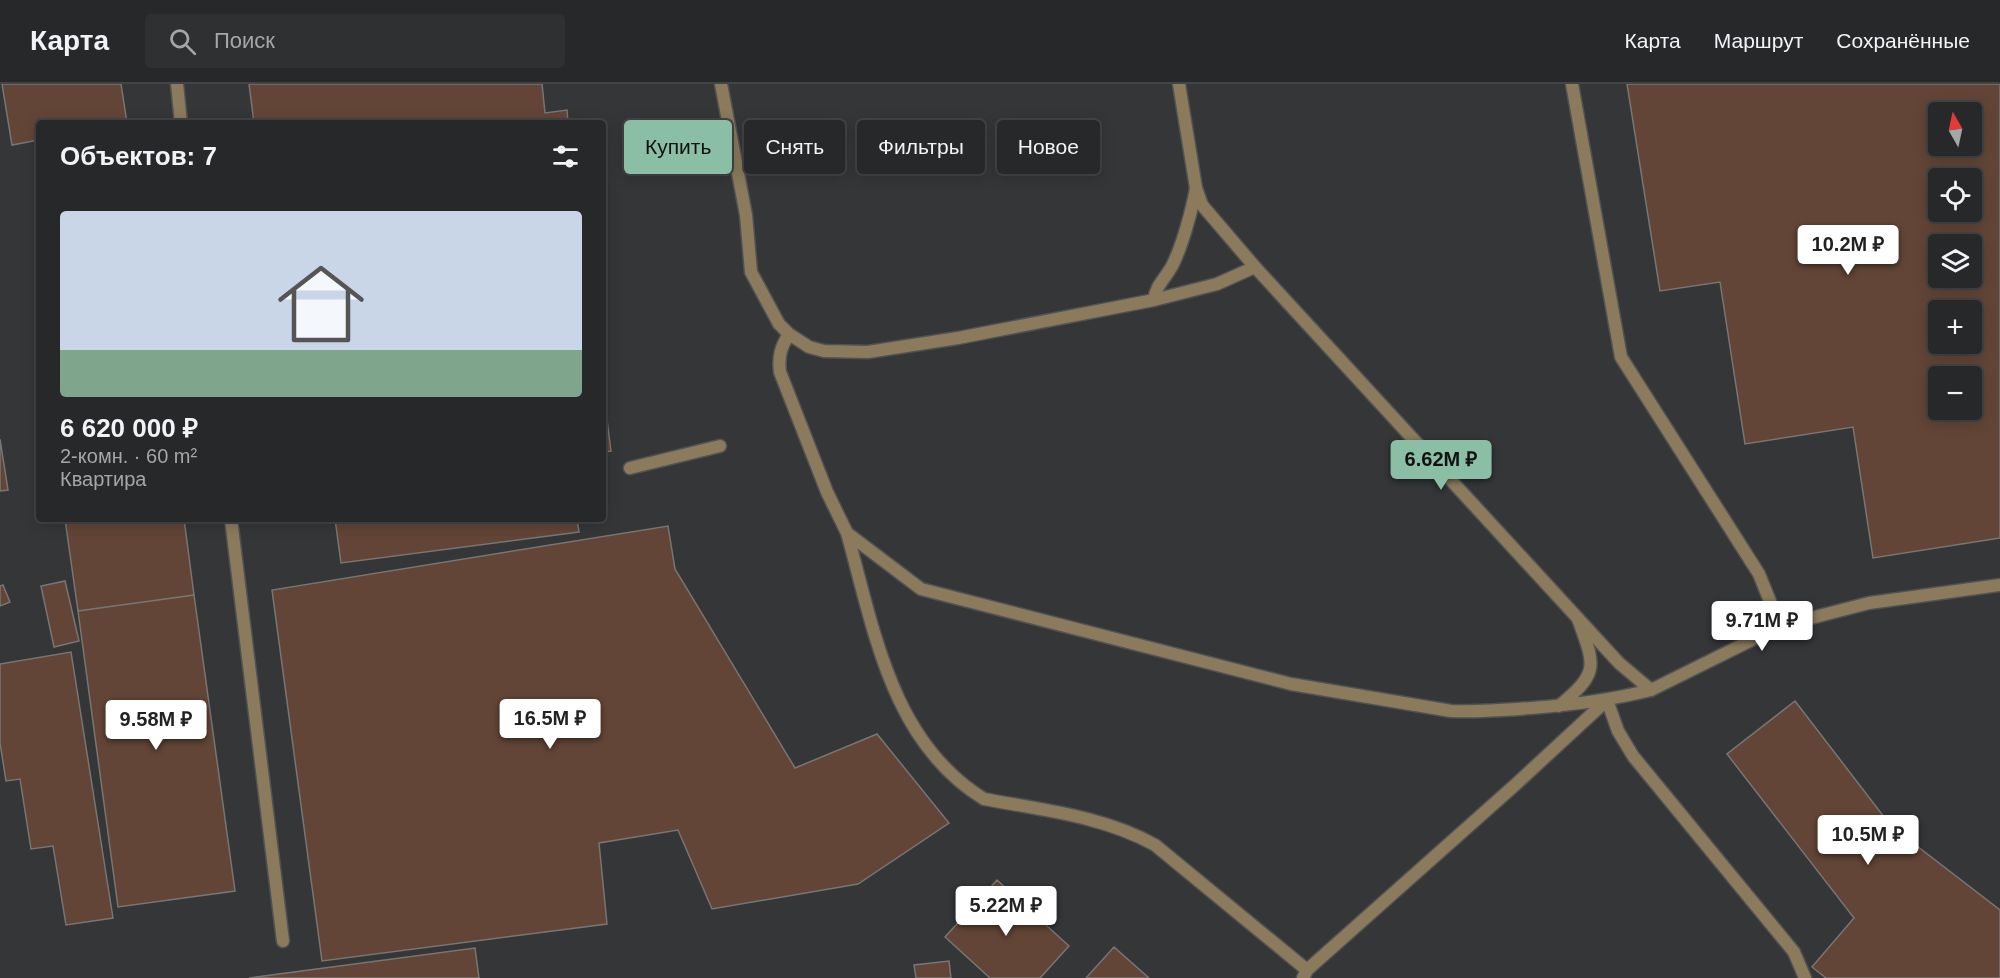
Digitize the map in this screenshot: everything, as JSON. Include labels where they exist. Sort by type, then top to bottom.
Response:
[{"type":"street","points":[[177,84],[181,120]]},
{"type":"street","points":[[721,84],[746,215],[751,272],[775,318],[789,334],[809,347],[824,351],[868,352],[958,338],[1154,300],[1217,284],[1255,267]]},
{"type":"street","points":[[1179,84],[1196,188],[1203,205],[1255,267],[1577,618],[1619,663],[1650,690]]},
{"type":"street","points":[[1572,84],[1621,357],[1759,574],[1780,626]]},
{"type":"street","points":[[1154,300],[1158,285],[1172,266],[1192,209],[1196,188]]},
{"type":"street","points":[[789,334],[780,350],[778,361],[780,372],[827,492],[847,533],[885,670],[897,698],[921,740],[945,767],[971,791],[984,799],[1105,823],[1133,833],[1155,845],[1305,974],[1607,700]]},
{"type":"street","points":[[630,468],[720,446]]},
{"type":"street","points":[[231,522],[283,941]]},
{"type":"street","points":[[847,533],[921,589],[934,593],[1291,684],[1451,711],[1476,712],[1607,700],[1650,690],[1780,626],[1869,603],[2000,585]]},
{"type":"street","points":[[1559,706],[1586,682],[1591,671],[1591,659],[1577,618]]},
{"type":"street","points":[[1607,700],[1618,730],[1633,756],[1794,952],[1805,978]]},
{"type":"building","points":[[2,84],[121,84],[127,120],[36,120],[36,141],[12,145]]},
{"type":"building","points":[[249,84],[542,84],[545,113],[567,110],[568,120],[254,120]]},
{"type":"building","points":[[1627,84],[2000,84],[2000,538],[1873,558],[1853,427],[1745,444],[1720,282],[1660,291]]},
{"type":"building","points":[[606,412],[611,451],[606,452]]},
{"type":"building","points":[[0,439],[8,490],[0,491]]},
{"type":"building","points":[[65,522],[184,522],[194,595],[78,611]]},
{"type":"building","points":[[335,522],[577,522],[579,532],[341,563]]},
{"type":"building","points":[[668,526],[675,569],[795,768],[877,734],[949,823],[858,884],[712,909],[678,830],[599,843],[607,924],[322,961],[272,590]]},
{"type":"building","points":[[65,581],[79,641],[54,647],[41,586]]},
{"type":"building","points":[[3,585],[10,602],[0,606],[0,586]]},
{"type":"building","points":[[194,595],[235,891],[118,907],[78,611]]},
{"type":"building","points":[[71,652],[113,918],[66,925],[53,846],[31,849],[20,779],[6,781],[0,743],[0,664]]},
{"type":"building","points":[[1795,701],[1891,826],[2000,910],[2000,978],[1826,978],[1812,967],[1854,918],[1727,754]]},
{"type":"building","points":[[997,880],[1069,946],[1040,978],[990,978],[945,937]]},
{"type":"building","points":[[1114,947],[1149,978],[1086,978]]},
{"type":"building","points":[[475,948],[479,978],[249,978]]},
{"type":"building","points":[[949,961],[951,978],[916,978],[914,965]]}]
